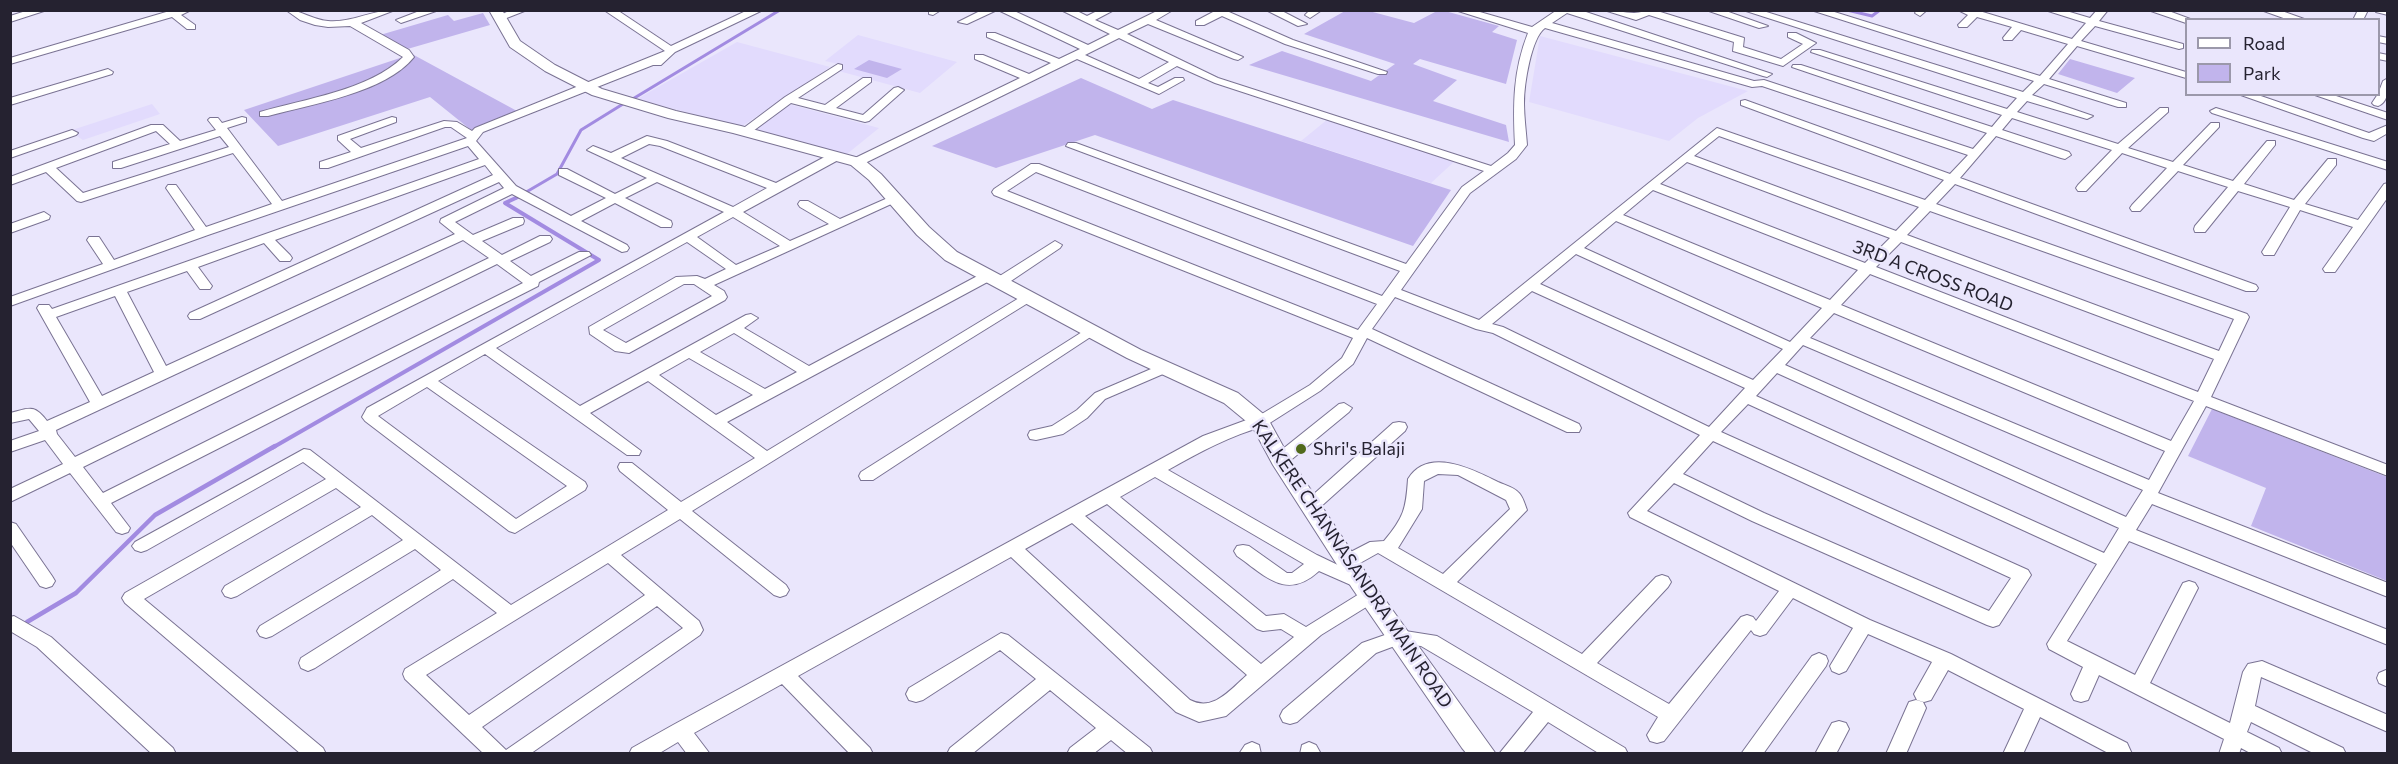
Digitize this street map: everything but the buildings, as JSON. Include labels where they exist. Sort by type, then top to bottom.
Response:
[{"type":"main road","name":"KALKERE CHANNASANDRA MAIN ROAD","points":[[497,14],[515,44],[550,68],[592,89],[673,115],[857,162],[875,177],[923,231],[951,256],[1090,331],[1231,398],[1259,421],[1280,460],[1365,589],[1471,740],[1483,753]]},
{"type":"street","points":[[291,10],[316,24],[353,23],[390,10]]},
{"type":"street","points":[[401,20],[434,10]]},
{"type":"street","points":[[497,14],[522,10]]},
{"type":"street","points":[[609,10],[666,54]]},
{"type":"street","points":[[10,302],[471,139],[479,130],[660,62],[666,54],[714,31],[721,25],[758,10]]},
{"type":"street","points":[[963,22],[992,10]]},
{"type":"street","points":[[1003,10],[1088,49]]},
{"type":"street","points":[[1066,10],[1216,80],[1492,170]]},
{"type":"street","points":[[1086,20],[1109,10]]},
{"type":"street","points":[[857,162],[1168,10]]},
{"type":"street","points":[[1271,10],[1302,24]]},
{"type":"street","points":[[1460,10],[1481,17],[1539,27],[1755,86],[1760,82],[1975,153]]},
{"type":"street","points":[[1481,17],[1493,10]]},
{"type":"street","points":[[639,753],[785,675],[1209,440],[1259,421],[1315,388],[1348,361],[1362,334],[1466,190],[1512,156],[1521,145],[1518,101],[1528,47],[1539,27],[1566,10],[1767,74]]},
{"type":"street","points":[[1610,10],[1636,17],[1648,12],[1740,40],[1737,49],[1779,63],[1785,63],[1811,42],[1711,10]]},
{"type":"street","points":[[1748,10],[2087,116]]},
{"type":"street","points":[[1816,10],[2122,105]]},
{"type":"street","points":[[1963,10],[2074,42],[2140,48],[2179,46]]},
{"type":"street","points":[[2050,10],[2092,22],[2185,74]]},
{"type":"street","points":[[2103,10],[1951,181],[1636,513],[1864,625],[1944,659],[2120,749],[2122,753]]},
{"type":"street","points":[[2153,10],[2185,19]]},
{"type":"street","points":[[2266,10],[2295,18]]},
{"type":"street","points":[[2380,10],[2388,12]]},
{"type":"street","points":[[10,19],[35,11]]},
{"type":"street","points":[[1200,23],[1222,11],[1289,42],[1382,72]]},
{"type":"street","points":[[10,61],[180,12],[191,27]]},
{"type":"street","points":[[1963,25],[1974,14]]},
{"type":"street","points":[[1148,20],[1238,57]]},
{"type":"street","points":[[264,114],[382,78],[405,63],[409,57],[405,52],[353,23]]},
{"type":"street","points":[[2008,38],[2019,26]]},
{"type":"street","points":[[991,34],[1060,63]]},
{"type":"street","points":[[1816,52],[2359,225]]},
{"type":"street","points":[[1077,55],[1159,91],[1179,80]]},
{"type":"street","points":[[979,57],[1029,78]]},
{"type":"street","points":[[1139,83],[1176,62]]},
{"type":"street","points":[[745,132],[837,67]]},
{"type":"street","points":[[1797,67],[2065,155]]},
{"type":"street","points":[[10,102],[108,72]]},
{"type":"street","points":[[827,109],[867,80]]},
{"type":"street","points":[[2378,103],[2388,81]]},
{"type":"street","points":[[789,99],[865,119],[898,90]]},
{"type":"street","points":[[2249,96],[2367,136],[2374,137],[2386,131]]},
{"type":"street","points":[[2322,96],[2388,117]]},
{"type":"street","points":[[1745,103],[1818,128],[1951,181],[2251,288]]},
{"type":"street","points":[[2082,189],[2120,148],[2164,110]]},
{"type":"street","points":[[2216,111],[2388,166]]},
{"type":"street","points":[[117,165],[178,146],[219,126],[242,120]]},
{"type":"street","points":[[359,153],[342,138],[392,120]]},
{"type":"street","points":[[324,165],[444,124],[453,124],[471,139],[485,161],[502,176],[512,189],[622,248]]},
{"type":"street","points":[[2136,208],[2215,125]]},
{"type":"street","points":[[219,126],[280,206]]},
{"type":"street","points":[[10,181],[155,127],[159,127],[178,146]]},
{"type":"street","points":[[1481,326],[1717,131],[2242,317],[2203,398],[2151,492],[2056,644],[2139,686],[2233,744],[2272,753]]},
{"type":"street","points":[[11,154],[72,133]]},
{"type":"street","points":[[611,158],[647,140],[663,143],[777,188]]},
{"type":"street","points":[[2200,229],[2271,143]]},
{"type":"street","points":[[1072,146],[1410,270]]},
{"type":"street","points":[[48,167],[81,198],[235,149]]},
{"type":"street","points":[[593,150],[733,211],[789,246]]},
{"type":"street","points":[[427,380],[579,486],[515,527],[370,417],[372,412],[427,380],[689,237],[733,211],[836,156]]},
{"type":"street","points":[[1686,157],[2222,357]]},
{"type":"street","points":[[98,403],[46,311],[119,290],[485,161]]},
{"type":"street","points":[[2269,252],[2296,205],[2332,162]]},
{"type":"street","points":[[1573,428],[1362,334],[998,192],[1035,167],[1390,297],[1498,330],[1711,434],[2022,575],[1993,620],[1758,517],[1671,475]]},
{"type":"street","points":[[563,172],[666,224]]},
{"type":"street","points":[[195,316],[502,176]]},
{"type":"street","points":[[571,221],[657,177]]},
{"type":"street","name":"3RD A CROSS ROAD","points":[[1652,186],[2388,471]]},
{"type":"street","points":[[2330,269],[2388,187]]},
{"type":"street","points":[[172,188],[203,232]]},
{"type":"street","points":[[512,189],[446,222],[531,281]]},
{"type":"street","points":[[704,284],[894,200]]},
{"type":"street","points":[[804,204],[839,224]]},
{"type":"street","points":[[10,229],[44,216]]},
{"type":"street","points":[[1614,216],[2175,449]]},
{"type":"street","points":[[10,447],[98,403],[469,237],[518,220]]},
{"type":"street","points":[[689,237],[735,270]]},
{"type":"street","points":[[266,238],[285,258]]},
{"type":"street","points":[[13,489],[72,465],[545,238]]},
{"type":"street","points":[[94,240],[111,265]]},
{"type":"street","points":[[717,421],[808,372],[994,279],[1055,245]]},
{"type":"street","points":[[1574,248],[2388,590]]},
{"type":"street","points":[[531,281],[584,255]]},
{"type":"street","points":[[190,265],[205,286]]},
{"type":"street","points":[[624,348],[720,297],[719,294],[697,280],[681,280],[594,328],[624,348],[635,360]]},
{"type":"street","points":[[100,501],[533,283],[531,281]]},
{"type":"street","points":[[1531,285],[2108,562]]},
{"type":"street","points":[[119,290],[163,374]]},
{"type":"street","points":[[498,753],[412,675],[1029,298]]},
{"type":"street","points":[[579,413],[751,318]]},
{"type":"street","points":[[735,328],[808,372]]},
{"type":"street","points":[[867,476],[1090,331]]},
{"type":"street","points":[[486,348],[633,451]]},
{"type":"street","points":[[689,352],[764,395]]},
{"type":"street","points":[[1775,366],[2128,529],[2388,638]]},
{"type":"street","points":[[1036,435],[1057,430],[1082,414],[1100,396],[1165,368]]},
{"type":"street","points":[[648,374],[766,458]]},
{"type":"street","points":[[1280,460],[1344,408]]},
{"type":"street","points":[[12,414],[33,412],[122,528]]},
{"type":"street","points":[[1311,506],[1399,427]]},
{"type":"street","points":[[141,546],[304,454],[512,615]]},
{"type":"street","points":[[626,466],[780,590]]},
{"type":"street","points":[[1387,550],[1410,519],[1414,509],[1414,485],[1416,479],[1425,472],[1449,467],[1461,470],[1513,496],[1519,510],[1444,584]]},
{"type":"street","points":[[1013,548],[1192,712],[1210,713],[1219,710],[1365,589],[1155,470]]},
{"type":"street","points":[[316,753],[131,598],[337,480]]},
{"type":"street","points":[[1108,496],[1263,624],[1284,621],[1307,637]]},
{"type":"street","points":[[231,591],[373,507]]},
{"type":"street","points":[[1073,514],[1260,675]]},
{"type":"street","points":[[10,528],[46,581]]},
{"type":"street","points":[[266,631],[416,540]]},
{"type":"street","points":[[1347,562],[1376,546],[1387,550],[1671,714]]},
{"type":"street","points":[[1243,551],[1283,579],[1290,581],[1298,579],[1317,563]]},
{"type":"street","points":[[513,753],[694,630],[693,626],[609,554]]},
{"type":"street","points":[[309,663],[454,570]]},
{"type":"street","points":[[1584,664],[1662,582]]},
{"type":"street","points":[[2139,686],[2189,588]]},
{"type":"street","points":[[1657,735],[1671,714],[1790,589]]},
{"type":"street","points":[[469,725],[658,596]]},
{"type":"street","points":[[10,624],[14,623],[44,642],[166,753]]},
{"type":"street","points":[[1839,666],[1864,625]]},
{"type":"street","points":[[1290,716],[1369,648],[1400,637],[1430,641],[1618,753]]},
{"type":"street","points":[[916,694],[1001,640],[1143,753]]},
{"type":"street","points":[[1896,753],[1920,701],[1944,659]]},
{"type":"street","points":[[1751,753],[1819,661]]},
{"type":"street","points":[[2081,694],[2094,663]]},
{"type":"street","points":[[2233,744],[2245,710],[2255,669],[2262,669],[2388,724]]},
{"type":"street","points":[[785,675],[863,753]]},
{"type":"street","points":[[957,753],[1050,679]]},
{"type":"street","points":[[2013,753],[2035,705]]},
{"type":"street","points":[[1509,753],[1546,710]]},
{"type":"street","points":[[2245,710],[2336,753]]},
{"type":"street","points":[[1077,753],[1111,728]]},
{"type":"street","points":[[1825,753],[1839,729]]},
{"type":"street","points":[[680,731],[700,753]]},
{"type":"shaded area","points":[[858,35],[957,62],[920,93],[835,70],[843,65],[825,61]]},
{"type":"shaded area","points":[[1540,36],[1748,91],[1698,118],[1669,141],[1529,102]]},
{"type":"shaded area","points":[[737,42],[830,67],[741,127],[637,99]]},
{"type":"shaded area","points":[[152,104],[160,114],[83,140],[69,131]]},
{"type":"shaded area","points":[[788,104],[879,128],[847,154],[748,131]]},
{"type":"shaded area","points":[[1328,119],[1457,159],[1431,183],[1301,141]]},
{"type":"green space","points":[[1345,11],[1369,11],[1414,23],[1437,11],[1445,11],[1499,26],[1492,32],[1517,40],[1506,84],[1420,59],[1413,64],[1457,80],[1433,101],[1506,125],[1509,142],[1249,65],[1282,51],[1371,81],[1395,64],[1304,34]]},
{"type":"green space","points":[[483,13],[490,25],[404,50],[380,35],[448,15],[454,21]]},
{"type":"green space","points":[[412,54],[517,111],[471,130],[430,97],[278,146],[244,110]]},
{"type":"green space","points":[[2070,59],[2135,78],[2117,93],[2058,74]]},
{"type":"green space","points":[[869,60],[902,69],[887,78],[854,69]]},
{"type":"green space","points":[[1081,78],[1152,109],[1173,100],[1451,190],[1413,246],[1095,135],[996,168],[932,146]]},
{"type":"green space","points":[[2212,409],[2387,477],[2387,581],[2251,526],[2266,488],[2188,456]]},
{"type":"waterway","points":[[631,100],[780,10]]},
{"type":"waterway","points":[[1847,10],[1872,16],[1880,10]]},
{"type":"waterway","points":[[517,197],[557,174],[581,130],[623,104]]},
{"type":"waterway","points":[[272,448],[599,260],[505,203],[517,197]]},
{"type":"waterway","points":[[27,622],[76,593],[155,515],[275,446]]},
{"type":"place","name":"Shri's Balaji","points":[[1301,449]]}]
